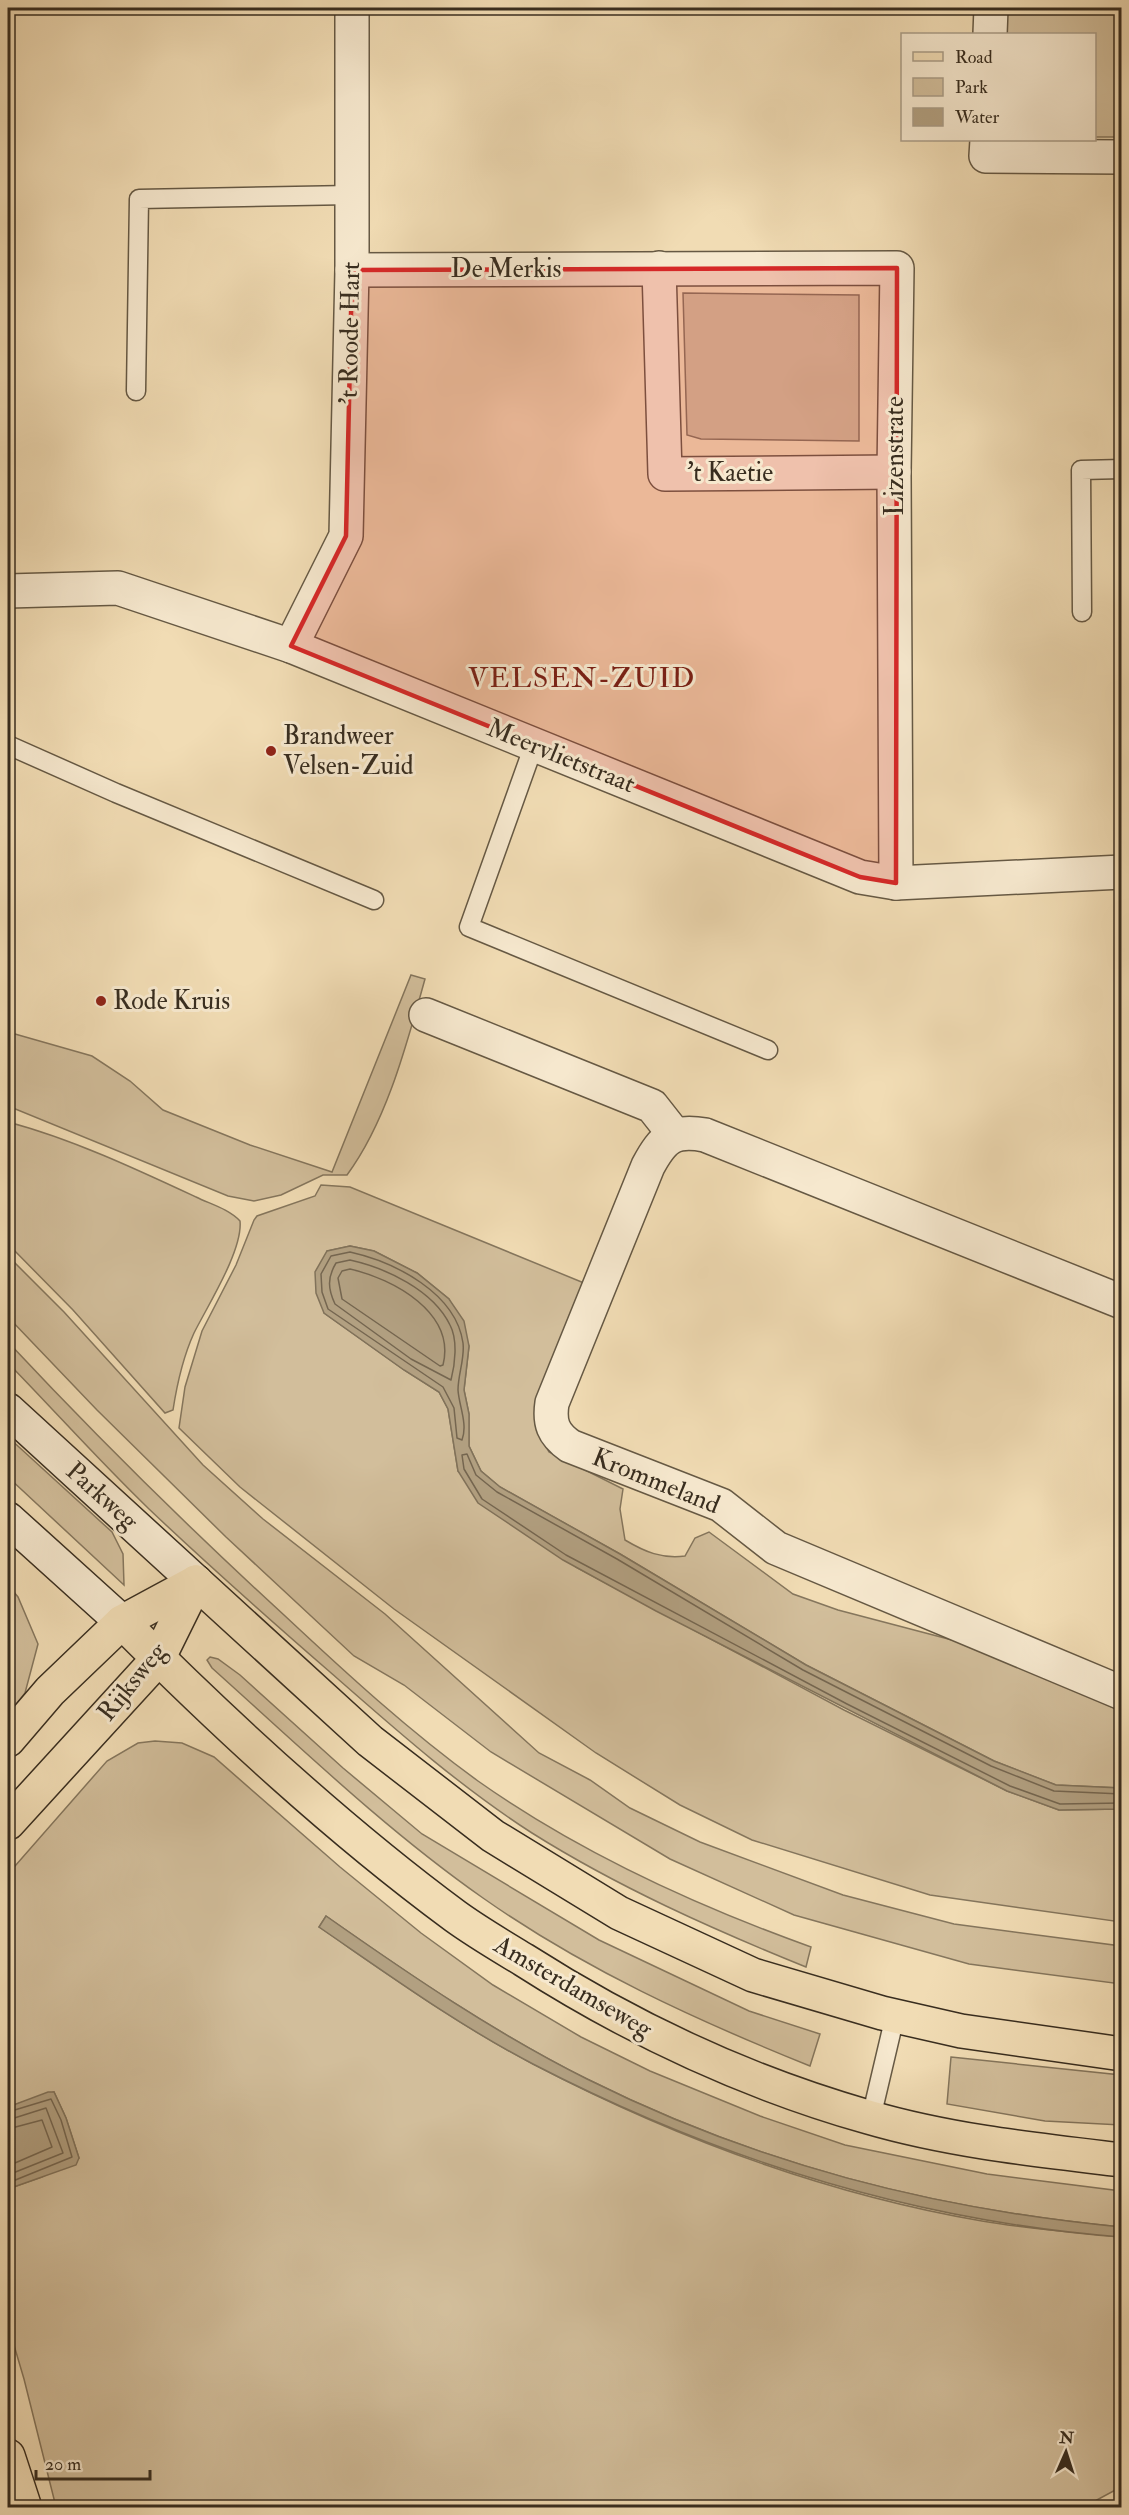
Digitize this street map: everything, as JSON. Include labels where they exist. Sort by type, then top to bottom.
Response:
[{"type":"main road","name":"Rijksweg","points":[[8,1740],[50,1691],[122,1622],[196,1582]]},
{"type":"main road","name":"Rijksweg","points":[[8,1823],[158,1659],[196,1582]]},
{"type":"main road","points":[[196,1582],[370,1741],[493,1836],[619,1913],[753,1975],[895,2016],[961,2031],[1122,2054]]},
{"type":"main road","name":"Amsterdamseweg","points":[[122,1622],[158,1659],[324,1812],[457,1917],[582,1997],[640,2029],[710,2062],[788,2092],[871,2118],[1010,2147],[1122,2160]]},
{"type":"main road","points":[[8,2456],[25,2508]]},
{"type":"street","name":"'t Roode Hart","points":[[291,646],[346,536],[352,270],[352,8]]},
{"type":"street","points":[[990,33],[991,8]]},
{"type":"street","points":[[987,141],[986,156],[1122,158]]},
{"type":"street","name":"De Merkis","points":[[352,270],[659,268]]},
{"type":"street","name":"'t Kaetie","points":[[659,268],[665,474],[894,472]]},
{"type":"street","name":"Lizenstrate","points":[[659,268],[897,268],[894,472],[896,883]]},
{"type":"street","name":"Meervlietstraat","points":[[8,591],[117,588],[291,646],[860,877],[896,883],[1122,872]]},
{"type":"street","points":[[426,1015],[652,1106],[674,1134],[687,1132],[705,1135],[1122,1302]]},
{"type":"street","name":"Krommeland","points":[[674,1134],[656,1150],[648,1166],[552,1403],[551,1426],[558,1438],[570,1446],[721,1505],[776,1548],[1122,1693]]},
{"type":"street","name":"Parkweg","points":[[8,1410],[196,1582]]},
{"type":"street","points":[[8,1520],[122,1622]]},
{"type":"lane","points":[[136,390],[139,200],[351,195]]},
{"type":"lane","points":[[1082,612],[1081,470],[1122,469]]},
{"type":"lane","points":[[8,745],[126,798],[374,900]]},
{"type":"lane","points":[[534,745],[470,927],[768,1050]]},
{"type":"lane","points":[[871,2118],[895,2016]]},
{"type":"highlighted area","points":[[897,268],[896,883],[860,877],[291,646],[346,536],[352,270]]},
{"type":"green space","points":[[1006,8],[1121,8],[1121,137],[1096,137],[1096,33],[1006,33]]},
{"type":"green space","points":[[683,293],[859,295],[859,441],[701,439],[687,435]]},
{"type":"green space","points":[[411,975],[425,979],[403,1055],[374,1131],[347,1175],[323,1175],[281,1195],[254,1201],[228,1196],[8,1106],[8,1032],[92,1056],[130,1081],[163,1110],[250,1145],[332,1172]]},
{"type":"green space","points":[[8,1122],[104,1155],[219,1207],[240,1221],[236,1247],[230,1262],[194,1333],[187,1352],[173,1410],[165,1413],[73,1310],[8,1244]]},
{"type":"green space","points":[[321,1185],[350,1187],[584,1283],[539,1434],[549,1452],[623,1489],[620,1509],[625,1540],[654,1554],[685,1556],[695,1538],[709,1532],[793,1594],[838,1610],[975,1646],[1121,1711],[1121,1788],[1056,1785],[994,1761],[806,1665],[620,1554],[500,1487],[481,1471],[469,1446],[469,1414],[464,1390],[469,1346],[449,1299],[417,1273],[374,1251],[350,1246],[327,1251],[324,1313],[439,1392],[448,1409],[458,1471],[576,1567],[844,1710],[1007,1791],[1059,1810],[1121,1809],[1121,1922],[930,1895],[752,1840],[680,1805],[596,1753],[394,1609],[240,1487],[179,1428],[185,1387],[202,1331],[236,1265],[254,1220],[257,1216],[315,1196]]},
{"type":"green space","points":[[8,1256],[64,1312],[203,1465],[263,1519],[385,1614],[539,1753],[590,1780],[630,1808],[700,1842],[843,1895],[954,1924],[1121,1946],[1121,1984],[969,1964],[794,1915],[670,1859],[491,1752],[404,1685],[354,1656],[226,1537],[97,1410],[8,1317]]},
{"type":"green space","points":[[8,1342],[109,1447],[213,1549],[354,1680],[452,1762],[517,1807],[597,1854],[681,1895],[811,1947],[806,1967],[701,1922],[598,1871],[532,1833],[453,1776],[403,1736],[284,1632],[149,1509],[8,1363]]},
{"type":"green space","points":[[8,1437],[112,1532],[123,1554],[124,1585],[8,1477]]},
{"type":"green space","points":[[8,1585],[18,1597],[38,1644],[25,1693],[8,1715]]},
{"type":"green space","points":[[210,1657],[218,1659],[240,1675],[343,1768],[422,1834],[599,1940],[749,2011],[820,2034],[810,2066],[642,1991],[521,1924],[447,1872],[344,1787],[212,1668],[207,1660]]},
{"type":"green space","points":[[155,1741],[182,1743],[214,1757],[340,1867],[421,1933],[493,1985],[581,2037],[650,2071],[760,2116],[845,2145],[987,2174],[1121,2191],[1121,2227],[1051,2219],[914,2195],[781,2158],[651,2109],[587,2079],[486,2023],[326,1916],[319,1927],[424,1999],[505,2049],[586,2091],[695,2139],[808,2179],[924,2209],[999,2224],[1121,2237],[1121,2487],[1082,2508],[56,2507],[8,2325],[8,2189],[42,2177],[79,2158],[66,2118],[54,2092],[8,2107],[8,1874],[107,1761],[138,1743]]},
{"type":"green space","points":[[951,2057],[1121,2075],[1121,2125],[1045,2121],[947,2104]]},
{"type":"water","points":[[350,1246],[374,1251],[417,1273],[449,1299],[464,1321],[469,1346],[464,1390],[469,1414],[469,1446],[481,1471],[500,1487],[620,1554],[806,1665],[994,1761],[1056,1785],[1121,1788],[1121,1809],[1059,1810],[1007,1791],[656,1611],[563,1560],[478,1503],[458,1471],[448,1409],[439,1392],[324,1313],[316,1293],[315,1272],[327,1251]]},
{"type":"water","points":[[326,1916],[486,2023],[587,2079],[651,2109],[781,2158],[847,2178],[914,2195],[982,2208],[1121,2227],[1121,2237],[1044,2229],[968,2217],[893,2200],[819,2180],[674,2129],[533,2064],[478,2033],[319,1927]]},
{"type":"water","points":[[48,2092],[54,2092],[66,2118],[79,2158],[76,2165],[8,2189],[8,2107]]},
{"type":"place","name":"Brandweer Velsen-Zuid","points":[[271,751]]},
{"type":"place","name":"Rode Kruis","points":[[101,1001]]},
{"type":"district","name":"VELSEN-ZUID","points":[[582,678]]}]
